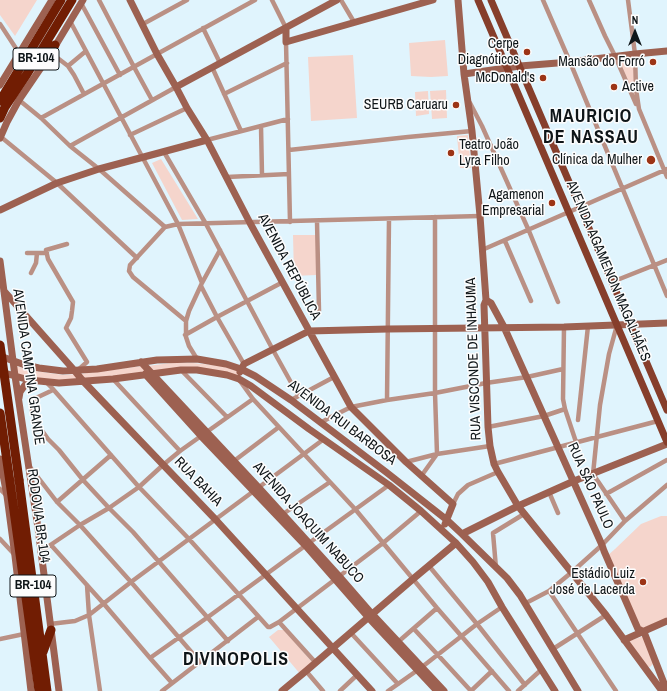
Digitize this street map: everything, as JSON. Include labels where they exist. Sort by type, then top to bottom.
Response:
[{"type":"highway","name":"BR-104","points":[[0,101],[61,0]]},
{"type":"highway","name":"BR-104","points":[[0,118],[34,62],[78,1]]},
{"type":"highway","points":[[40,18],[40,34]]},
{"type":"highway","points":[[34,62],[53,49]]},
{"type":"highway","name":"RODOVIA BR-104","points":[[0,345],[39,691]]},
{"type":"highway","name":"RODOVIA BR-104","points":[[0,414],[15,481],[48,691]]},
{"type":"highway","points":[[42,653],[51,628]]},
{"type":"main road","name":"AVENIDA AGAMENON MAGALHÃES","points":[[478,0],[667,443]]},
{"type":"main road","name":"AVENIDA AGAMENON MAGALHÃES","points":[[491,0],[667,410]]},
{"type":"street","points":[[0,85],[52,0]]},
{"type":"street","points":[[99,0],[152,100]]},
{"type":"street","name":"AVENIDA REPÚBLICA","points":[[130,0],[157,54],[187,108],[207,140],[250,223],[351,408],[406,462],[454,504]]},
{"type":"street","points":[[143,24],[187,0]]},
{"type":"street","points":[[41,118],[254,0]]},
{"type":"street","points":[[272,0],[286,28],[290,222]]},
{"type":"street","points":[[70,146],[337,0]]},
{"type":"street","points":[[341,0],[354,22]]},
{"type":"street","points":[[286,42],[354,22],[410,3],[433,0]]},
{"type":"street","name":"RUA VISCONDE DE INHAUMA","points":[[458,0],[464,74],[472,131],[480,216],[486,300],[484,305],[484,328],[488,427],[494,464],[524,514],[606,615],[646,670],[664,688]]},
{"type":"street","points":[[543,0],[667,296]]},
{"type":"street","points":[[589,0],[666,170],[667,177]]},
{"type":"street","points":[[628,0],[635,54],[636,89],[639,109]]},
{"type":"street","points":[[78,1],[120,75]]},
{"type":"street","points":[[78,1],[70,21],[19,100],[0,138],[57,183],[137,258]]},
{"type":"street","points":[[70,21],[178,224],[202,284],[243,367]]},
{"type":"street","points":[[0,24],[19,52]]},
{"type":"street","points":[[202,28],[220,63]]},
{"type":"street","points":[[53,49],[68,66],[84,94]]},
{"type":"street","points":[[68,66],[86,51]]},
{"type":"street","points":[[464,74],[520,66],[667,51]]},
{"type":"street","points":[[224,94],[287,63]]},
{"type":"street","points":[[212,67],[241,131]]},
{"type":"street","points":[[19,100],[41,118],[70,146],[99,169],[165,227]]},
{"type":"street","points":[[468,100],[482,126],[529,230],[558,302]]},
{"type":"street","points":[[130,135],[187,108]]},
{"type":"street","points":[[0,210],[57,183],[99,169],[288,119]]},
{"type":"street","points":[[261,126],[262,175]]},
{"type":"street","points":[[289,150],[472,131]]},
{"type":"street","points":[[164,152],[206,224],[298,396]]},
{"type":"street","points":[[482,250],[666,170]]},
{"type":"street","points":[[227,177],[289,174]]},
{"type":"street","points":[[186,321],[133,277],[129,271],[130,265],[165,227],[178,224],[480,216]]},
{"type":"street","points":[[422,475],[437,454],[435,392],[435,217]]},
{"type":"street","points":[[387,400],[389,219]]},
{"type":"street","points":[[317,221],[319,311]]},
{"type":"street","points":[[505,240],[531,301]]},
{"type":"street","points":[[68,244],[46,250],[48,259],[73,302],[71,318],[66,328],[87,362],[76,370]]},
{"type":"street","points":[[197,360],[188,346],[185,335],[186,321],[189,311],[220,250]]},
{"type":"street","points":[[26,253],[47,253]]},
{"type":"street","points":[[31,273],[36,263],[37,253]]},
{"type":"street","points":[[612,282],[667,260]]},
{"type":"street","name":"AVENIDA CAMPINA GRANDE","points":[[0,261],[18,402],[38,528],[59,691]]},
{"type":"street","points":[[185,335],[283,282]]},
{"type":"street","name":"RUA BAHIA","points":[[4,291],[76,370],[83,381],[216,520],[372,691]]},
{"type":"street","name":"RUA SÃO PAULO","points":[[486,300],[490,303],[504,327],[638,629],[644,632],[664,688]]},
{"type":"street","points":[[509,691],[437,608],[355,509],[253,399],[239,379],[243,367],[309,331],[564,327],[667,323]]},
{"type":"street","points":[[617,325],[608,354],[598,418],[593,474],[625,522]]},
{"type":"street","points":[[578,420],[588,326]]},
{"type":"street","points":[[564,327],[563,391],[565,409],[576,442]]},
{"type":"street","name":"AVENIDA RUI BARBOSA","points":[[0,356],[25,365],[57,370],[97,369],[141,362],[172,360],[197,360],[243,367],[290,400],[386,472],[447,520],[462,534],[507,578],[526,603],[578,691]]},
{"type":"street","name":"AVENIDA JOAQUIM NABUCO","points":[[141,362],[148,374],[307,544],[370,616],[420,669],[444,691]]},
{"type":"street","points":[[320,423],[331,416],[351,408],[387,400],[527,377],[563,369]]},
{"type":"street","points":[[181,370],[227,417]]},
{"type":"street","name":"AVENIDA RUI BARBOSA","points":[[0,372],[34,381],[59,383],[114,379],[181,370],[214,372],[239,379],[389,484],[442,529],[473,562],[488,582],[555,691]]},
{"type":"street","points":[[290,400],[334,377]]},
{"type":"street","points":[[114,379],[180,451]]},
{"type":"street","points":[[18,402],[22,388],[34,381]]},
{"type":"street","points":[[46,382],[268,628],[279,622],[383,543],[421,511]]},
{"type":"street","points":[[53,390],[36,398],[32,403],[32,412],[38,425],[83,480],[133,532],[228,641]]},
{"type":"street","points":[[40,552],[80,525],[109,508],[139,486],[180,451],[253,399]]},
{"type":"street","points":[[488,427],[544,416],[565,409]]},
{"type":"street","points":[[494,464],[658,421]]},
{"type":"street","points":[[234,461],[279,427]]},
{"type":"street","name":"AVENIDA JOAQUIM NABUCO","points":[[203,434],[234,461],[257,490],[283,514],[307,544]]},
{"type":"street","points":[[51,628],[89,615],[131,582],[324,439]]},
{"type":"street","points":[[462,534],[549,492],[667,443]]},
{"type":"street","points":[[406,462],[437,454],[490,446]]},
{"type":"street","points":[[57,502],[111,455]]},
{"type":"street","points":[[0,459],[7,496],[31,691]]},
{"type":"street","points":[[606,494],[667,460]]},
{"type":"street","points":[[28,465],[57,502],[80,525],[131,582],[200,662]]},
{"type":"street","points":[[442,529],[458,494],[468,485],[498,472]]},
{"type":"street","points":[[283,514],[330,482]]},
{"type":"street","points":[[150,658],[180,638],[389,484]]},
{"type":"street","points":[[526,603],[549,591],[572,572],[667,485]]},
{"type":"street","points":[[0,489],[7,496]]},
{"type":"street","points":[[549,492],[558,513]]},
{"type":"street","points":[[496,568],[493,533],[524,514]]},
{"type":"street","points":[[0,539],[15,556]]},
{"type":"street","points":[[282,691],[456,544]]},
{"type":"street","points":[[51,545],[172,683]]},
{"type":"street","points":[[429,566],[525,685]]},
{"type":"street","points":[[87,585],[89,615],[100,691]]},
{"type":"street","points":[[549,591],[616,691]]},
{"type":"street","points":[[388,691],[420,669],[477,624],[502,607]]},
{"type":"street","points":[[398,642],[437,608]]},
{"type":"street","points":[[553,649],[606,615]]},
{"type":"street","name":"AVENIDA JOAQUIM NABUCO","points":[[370,616],[398,642],[438,691]]},
{"type":"street","points":[[162,691],[258,617]]},
{"type":"street","points":[[279,622],[316,663]]},
{"type":"street","points":[[624,640],[667,622]]},
{"type":"street","points":[[414,629],[471,691],[492,672]]},
{"type":"street","points":[[351,633],[398,684]]},
{"type":"street","points":[[0,639],[24,634]]},
{"type":"street","points":[[646,670],[653,668],[656,664]]},
{"type":"street","points":[[518,691],[542,669]]},
{"type":"street","points":[[306,672],[323,691]]},
{"type":"street","points":[[340,691],[357,675]]},
{"type":"street","points":[[651,691],[664,688]]},
{"type":"shaded area","points":[[0,0],[37,0],[15,36],[0,15]]},
{"type":"shaded area","points":[[445,40],[448,76],[411,76],[409,43]]},
{"type":"shaded area","points":[[353,55],[357,118],[311,121],[308,57]]},
{"type":"shaded area","points":[[634,55],[636,98],[616,57]]},
{"type":"shaded area","points":[[446,90],[447,118],[432,119],[430,91]]},
{"type":"shaded area","points":[[428,91],[429,114],[416,116],[415,92]]},
{"type":"shaded area","points":[[468,135],[471,168],[460,168],[457,136]]},
{"type":"shaded area","points":[[161,159],[198,219],[182,220],[152,163]]},
{"type":"shaded area","points":[[293,235],[316,235],[316,275],[294,276]]},
{"type":"shaded area","points":[[171,363],[193,363],[223,366],[240,371],[238,378],[220,372],[152,372],[147,366]]},
{"type":"shaded area","points":[[14,365],[28,370],[64,375],[76,374],[81,381],[57,382],[16,376]]},
{"type":"shaded area","points":[[142,366],[148,373],[83,381],[79,374]]},
{"type":"shaded area","name":"Estádio Luiz José de Lacerda","points":[[661,516],[667,516],[667,618],[641,629],[607,556],[641,524]]},
{"type":"shaded area","points":[[278,630],[284,630],[312,662],[301,675],[269,637]]},
{"type":"shaded area","points":[[644,636],[654,663],[650,667],[645,666],[629,641]]},
{"type":"place","name":"Cerpe Diagnóticos","points":[[527,52]]},
{"type":"place","name":"Mansão do Forró","points":[[653,62]]},
{"type":"place","name":"McDonald's","points":[[543,78]]},
{"type":"place","name":"Active","points":[[614,87]]},
{"type":"place","name":"SEURB Caruaru","points":[[456,105]]},
{"type":"place","name":"Teatro João Lyra Filho","points":[[451,153]]},
{"type":"place","name":"Clínica da Mulher","points":[[651,160]]},
{"type":"place","name":"Agamenon Empresarial","points":[[552,203]]},
{"type":"place","name":"Estádio Luiz José de Lacerda","points":[[643,582]]},
{"type":"district","name":"MAURICIO DE NASSAU","points":[[591,127]]},
{"type":"district","name":"DIVINOPOLIS","points":[[236,660]]}]
